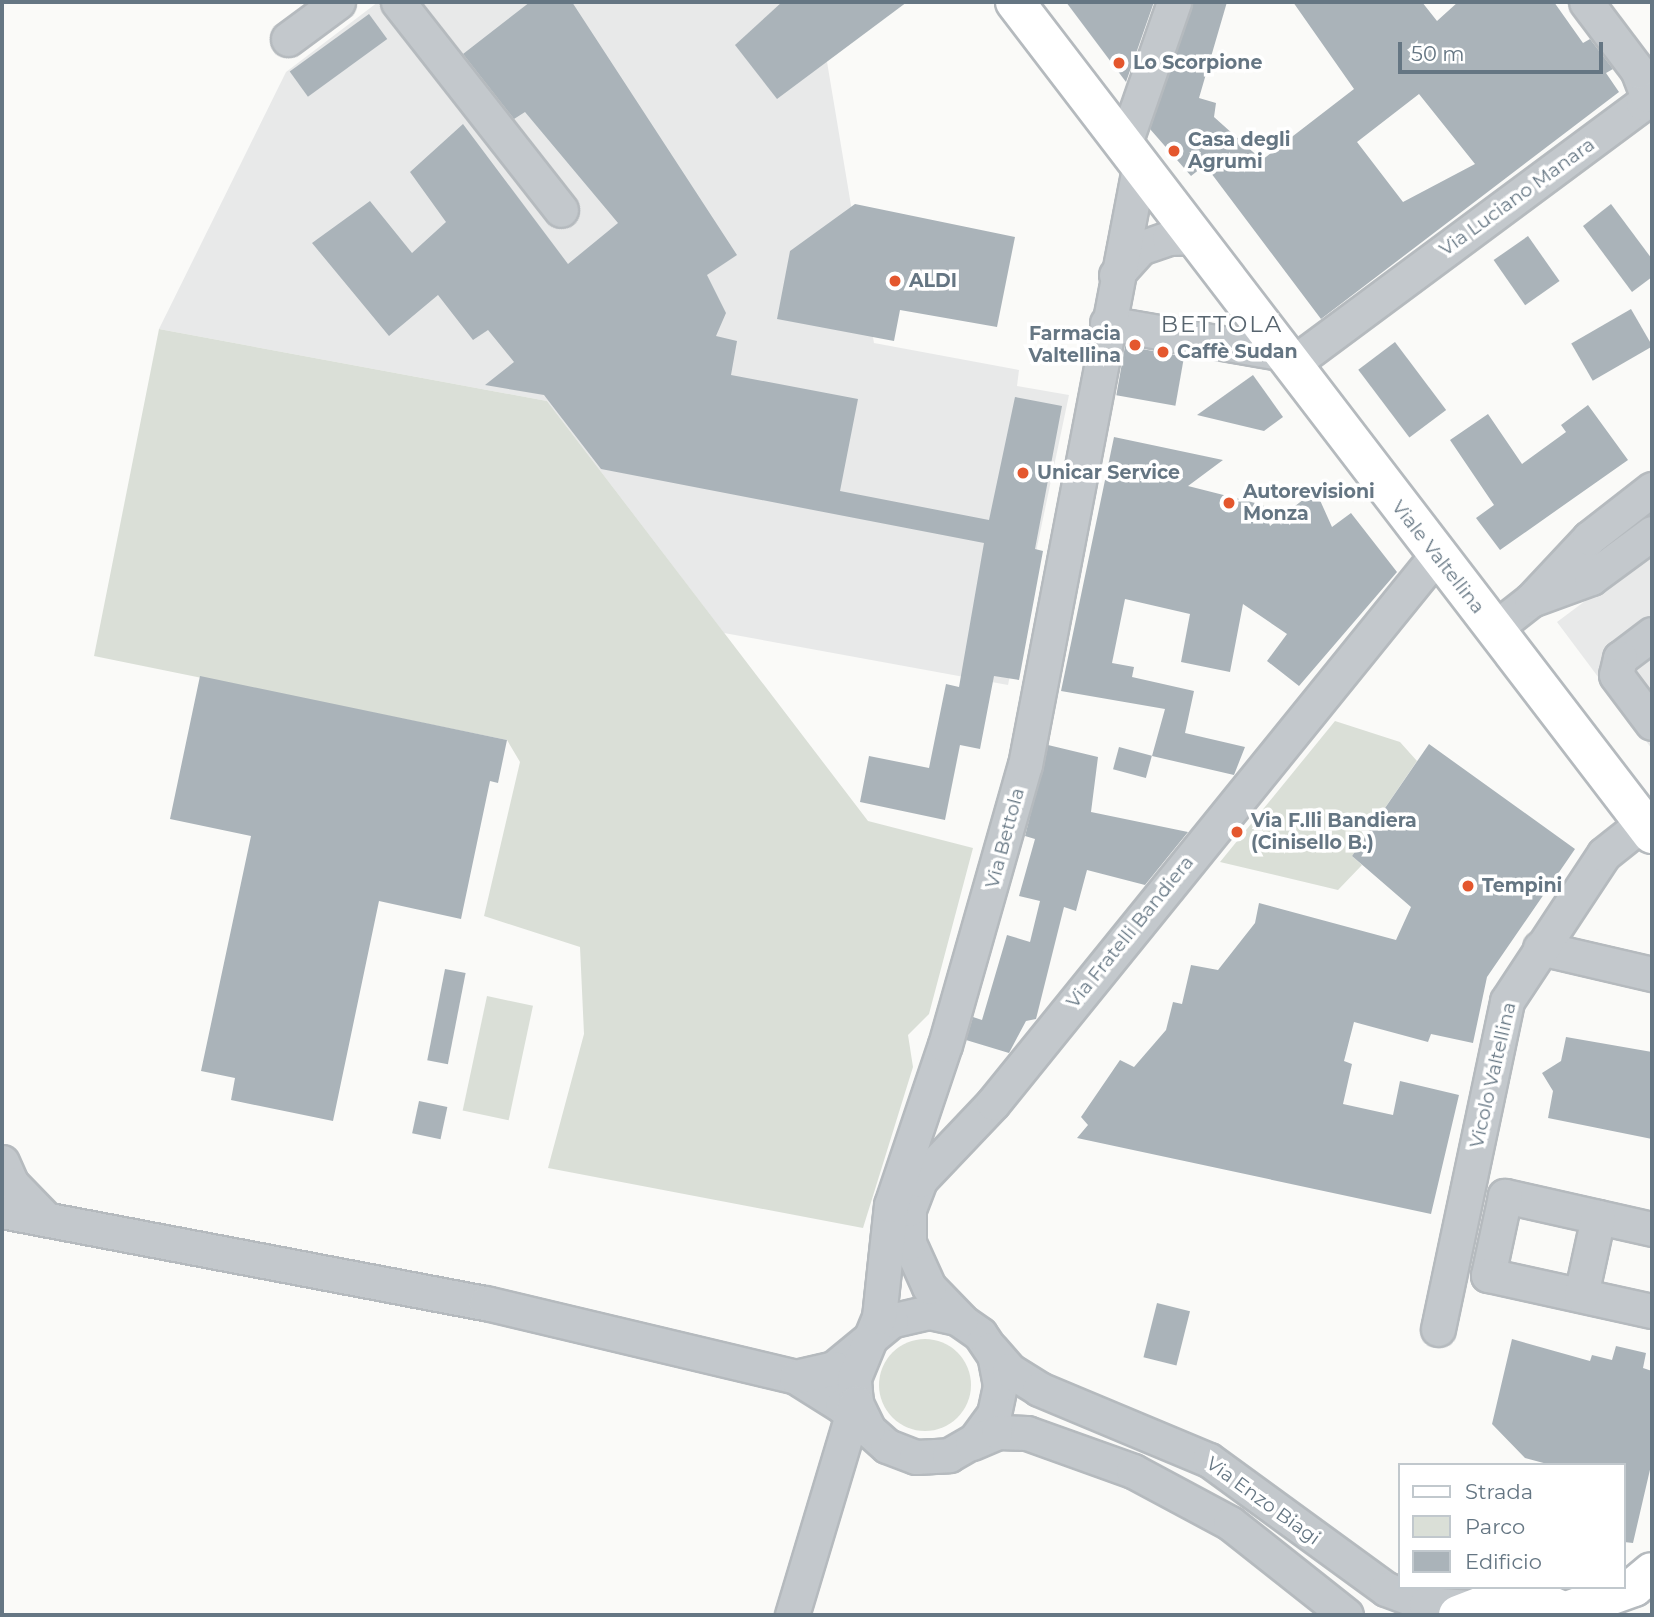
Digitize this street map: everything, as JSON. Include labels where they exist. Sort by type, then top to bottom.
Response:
[{"type":"main road","name":"Viale Valtellina","points":[[1015,2],[1318,397],[1436,556],[1648,829]]},
{"type":"main road","points":[[1464,1611],[1502,1598],[1525,1599],[1570,1613],[1634,1587],[1652,1572]]},
{"type":"street","points":[[288,39],[338,2]]},
{"type":"street","points":[[398,2],[561,210]]},
{"type":"street","name":"Via Bettola","points":[[867,1343],[881,1307],[891,1205],[945,1045],[1025,765],[1116,275],[1132,153],[1174,2]]},
{"type":"street","name":"Via Luciano Manara","points":[[1289,359],[1643,103],[1647,95],[1638,71],[1586,2]]},
{"type":"street","points":[[1116,275],[1140,248],[1168,238],[1196,237]]},
{"type":"street","points":[[1107,323],[1289,359]]},
{"type":"street","points":[[1494,629],[1531,600],[1589,538],[1652,489]]},
{"type":"street","points":[[1531,600],[1619,571],[1652,533]]},
{"type":"street","points":[[1582,583],[1580,559],[1589,538]]},
{"type":"street","name":"Via Fratelli Bandiera","points":[[961,1320],[935,1296],[912,1254],[908,1221],[920,1180],[993,1103],[1436,556]]},
{"type":"street","points":[[1652,634],[1620,658],[1616,676],[1652,723]]},
{"type":"street","name":"Vicolo Valtellina","points":[[1438,1329],[1507,1001],[1604,854],[1648,829]]},
{"type":"street","points":[[1540,948],[1652,974]]},
{"type":"street","points":[[2,1162],[12,1184],[43,1216]]},
{"type":"street","points":[[1652,1229],[1505,1196],[1488,1275],[1652,1311]]},
{"type":"street","points":[[2,1211],[43,1216],[486,1303],[796,1377],[860,1415],[898,1452]]},
{"type":"street","points":[[1581,1295],[1598,1217]]},
{"type":"street","points":[[1459,1227],[1496,1236]]},
{"type":"street","points":[[796,1377],[834,1368],[884,1326],[911,1314],[941,1313],[961,1320],[988,1345],[998,1367],[999,1394],[990,1422],[971,1443],[935,1458],[898,1452],[866,1456],[824,1500]]},
{"type":"street","points":[[792,1615],[824,1500],[860,1415],[855,1373],[867,1343]]},
{"type":"street","name":"Via Enzo Biagi","points":[[988,1345],[1009,1370],[1039,1390],[1209,1460],[1386,1589],[1426,1604],[1464,1611]]},
{"type":"street","name":"Via Enzo Biagi","points":[[971,1443],[990,1434],[1018,1432],[1133,1471],[1239,1530],[1346,1615]]},
{"type":"shaded area","points":[[378,2],[817,2],[874,343],[1019,370],[1017,386],[1069,395],[1008,685],[724,633],[547,401],[159,329],[286,72]]},
{"type":"shaded area","points":[[1652,551],[1652,749],[1557,622]]},
{"type":"green space","points":[[159,329],[547,401],[868,821],[973,848],[929,1014],[908,1035],[913,1067],[863,1228],[548,1168],[584,1034],[580,947],[484,916],[520,762],[507,740],[94,656]]},
{"type":"green space","points":[[1335,721],[1400,742],[1417,761],[1352,856],[1362,865],[1338,890],[1220,862]]},
{"type":"green space","points":[[487,996],[533,1006],[509,1120],[463,1110]]},
{"type":"green space","points":[[925,1339],[943,1342],[958,1352],[968,1367],[971,1385],[968,1403],[958,1418],[943,1428],[925,1431],[907,1428],[892,1418],[882,1403],[879,1385],[882,1367],[892,1352],[907,1342]]},
{"type":"building","points":[[530,2],[572,2],[737,255],[707,275],[726,313],[716,336],[737,341],[731,375],[858,399],[840,491],[989,520],[1015,397],[1062,406],[1035,549],[1043,551],[1019,680],[994,676],[980,749],[960,745],[945,820],[860,802],[869,756],[929,768],[946,684],[959,687],[984,543],[601,469],[544,395],[485,385],[514,362],[488,330],[473,340],[438,295],[389,336],[312,243],[370,201],[412,253],[446,222],[410,172],[463,124],[568,264],[618,223],[525,112],[514,119],[463,54]]},
{"type":"building","points":[[782,2],[907,2],[777,99],[735,45]]},
{"type":"building","points":[[1066,2],[1154,2],[1126,82]]},
{"type":"building","points":[[1193,2],[1227,2],[1199,98],[1216,103],[1214,117],[1262,160],[1354,89],[1293,2],[1422,2],[1437,21],[1458,2],[1554,2],[1583,43],[1590,39],[1613,69],[1606,73],[1619,92],[1321,319],[1205,165],[1191,176],[1150,129]],"holes":[[[1419,94],[1475,164],[1403,202],[1357,142]]]},
{"type":"building","points":[[369,14],[387,39],[308,97],[290,72]]},
{"type":"building","name":"ALDI","points":[[855,204],[1015,237],[997,327],[900,310],[894,341],[777,319],[790,251]]},
{"type":"building","points":[[1611,204],[1652,259],[1652,277],[1632,292],[1583,226]]},
{"type":"building","points":[[1528,236],[1560,281],[1525,305],[1494,260]]},
{"type":"building","points":[[1631,309],[1652,347],[1593,381],[1571,344]]},
{"type":"building","points":[[1395,342],[1446,410],[1409,438],[1358,370]]},
{"type":"building","points":[[1125,346],[1184,356],[1175,406],[1116,395]]},
{"type":"building","points":[[1253,375],[1283,417],[1264,431],[1197,415]]},
{"type":"building","points":[[1588,405],[1628,460],[1500,550],[1476,518],[1494,505],[1450,440],[1488,414],[1522,464],[1566,432],[1561,425]]},
{"type":"building","points":[[1114,437],[1223,460],[1188,486],[1263,505],[1270,526],[1309,495],[1319,498],[1332,527],[1351,513],[1397,572],[1299,686],[1267,661],[1287,634],[1243,604],[1230,672],[1181,662],[1190,614],[1125,599],[1112,663],[1134,667],[1132,677],[1194,691],[1185,733],[1245,747],[1234,775],[1152,756],[1165,709],[1061,691]]},
{"type":"building","points":[[200,676],[507,740],[498,783],[490,781],[461,919],[379,901],[333,1121],[231,1100],[235,1078],[201,1071],[251,836],[170,819]]},
{"type":"building","points":[[1429,744],[1575,849],[1487,977],[1473,1043],[1431,1034],[1428,1042],[1354,1022],[1344,1061],[1352,1064],[1343,1104],[1393,1115],[1400,1081],[1459,1095],[1431,1214],[1077,1138],[1088,1125],[1081,1117],[1120,1060],[1134,1067],[1166,1030],[1173,1002],[1182,1004],[1191,965],[1218,970],[1255,923],[1259,903],[1396,940],[1411,907],[1352,856]]},
{"type":"building","points":[[1048,745],[1098,757],[1091,812],[1188,832],[1145,885],[1087,870],[1076,911],[1064,907],[1036,1019],[1026,1021],[1009,1053],[966,1040],[973,1017],[982,1020],[1007,935],[1030,942],[1040,901],[1019,896],[1035,839],[1025,836]]},
{"type":"building","points":[[1119,747],[1152,756],[1146,778],[1113,769]]},
{"type":"building","points":[[445,969],[466,973],[448,1064],[427,1060]]},
{"type":"building","points":[[1566,1037],[1652,1052],[1652,1139],[1548,1118],[1553,1091],[1542,1073],[1561,1061]]},
{"type":"building","points":[[419,1101],[447,1107],[441,1139],[412,1133]]},
{"type":"building","points":[[1157,1303],[1190,1311],[1176,1366],[1143,1357]]},
{"type":"building","points":[[1512,1339],[1590,1361],[1592,1355],[1612,1360],[1616,1346],[1646,1353],[1643,1368],[1652,1371],[1652,1461],[1633,1543],[1626,1542],[1626,1463],[1544,1463],[1525,1458],[1492,1424]]},
{"type":"place","name":"Lo Scorpione","points":[[1119,63]]},
{"type":"place","name":"Casa degli Agrumi","points":[[1174,151]]},
{"type":"place","name":"ALDI","points":[[895,281]]},
{"type":"place","name":"Farmacia Valtellina","points":[[1135,345]]},
{"type":"place","name":"Caffè Sudan","points":[[1163,352]]},
{"type":"place","name":"Unicar Service","points":[[1023,473]]},
{"type":"place","name":"Autorevisioni Monza","points":[[1229,503]]},
{"type":"place","name":"Via F.lli Bandiera (Cinisello B.)","points":[[1237,832]]},
{"type":"place","name":"Tempini","points":[[1468,886]]},
{"type":"district","name":"BETTOLA","points":[[1222,324]]}]
